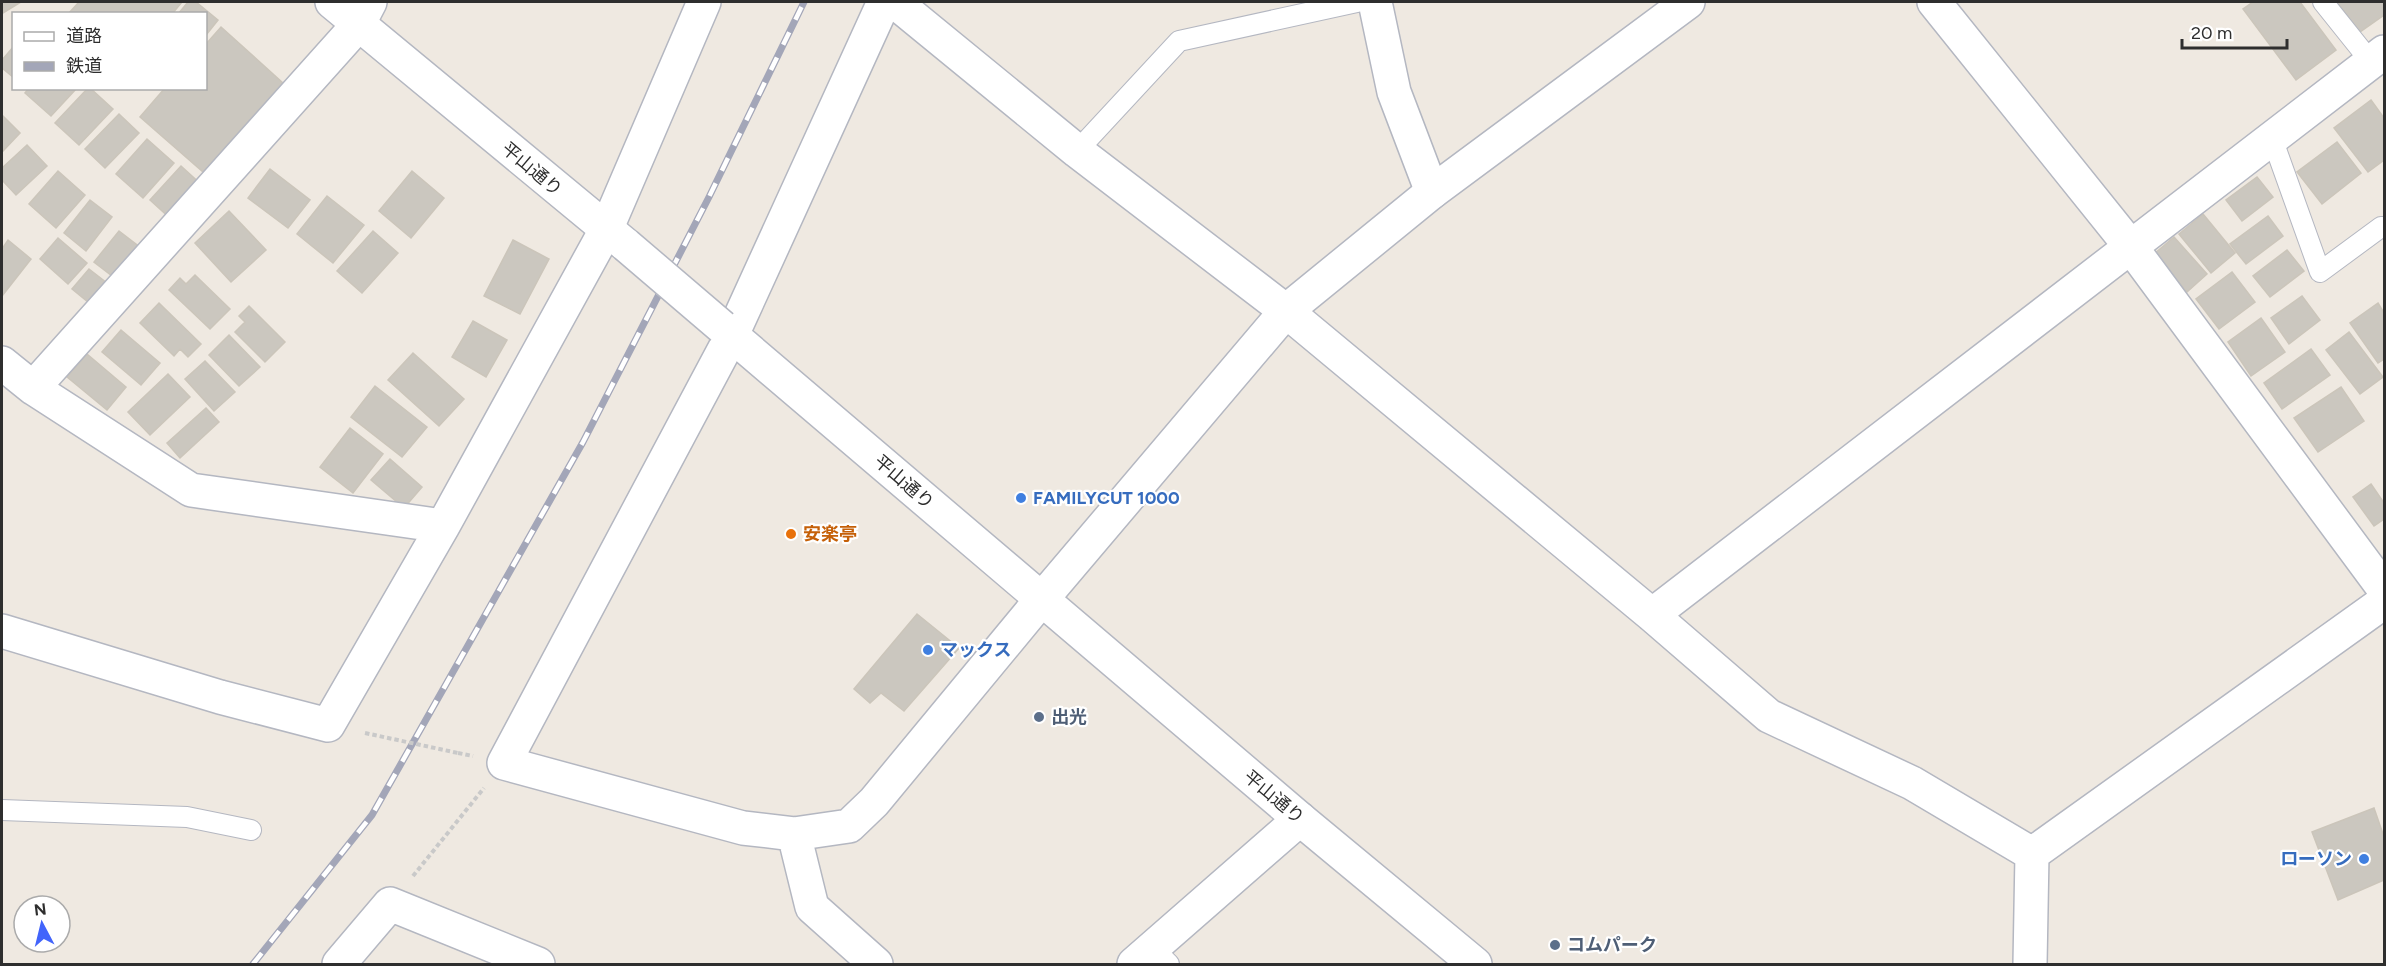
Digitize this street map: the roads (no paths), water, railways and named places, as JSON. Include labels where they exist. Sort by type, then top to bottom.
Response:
[{"type":"street","name":"平山通り","points":[[332,2],[364,13],[616,238],[1300,819],[1476,964]]},
{"type":"street","points":[[2,631],[220,697],[328,725],[443,526],[616,238],[704,2]]},
{"type":"street","points":[[884,2],[727,331],[504,763],[743,828],[794,834],[849,826],[866,810],[1286,311],[1432,192],[1688,2]]},
{"type":"street","points":[[895,2],[1077,151],[1286,311],[1652,615],[1769,716],[1912,783],[2031,854]]},
{"type":"street","points":[[1375,2],[1394,92],[1432,192]]},
{"type":"street","points":[[1934,2],[2131,247],[2385,590]]},
{"type":"street","points":[[33,388],[364,13]]},
{"type":"street","points":[[1652,615],[2378,57]]},
{"type":"street","points":[[2,363],[33,388],[191,490],[443,526]]},
{"type":"street","points":[[2031,854],[2385,602]]},
{"type":"street","points":[[1152,959],[1300,819]]},
{"type":"street","points":[[794,834],[812,907],[876,964]]},
{"type":"street","points":[[2030,964],[2031,854]]},
{"type":"street","points":[[339,964],[390,904],[538,964]]},
{"type":"lane","points":[[1077,151],[1179,41],[1357,2]]},
{"type":"lane","points":[[2323,2],[2378,57]]},
{"type":"lane","points":[[2272,138],[2320,272],[2381,227]]},
{"type":"lane","points":[[2,810],[187,817],[250,830]]},
{"type":"railway","points":[[253,964],[372,815],[583,442],[709,197],[804,2]]},
{"type":"place","name":"FAMILYCUT 1000","points":[[1021,498]]},
{"type":"place","name":"安楽亭","points":[[791,534]]},
{"type":"place","name":"マックス","points":[[928,650]]},
{"type":"place","name":"出光","points":[[1039,717]]},
{"type":"place","name":"ローソン","points":[[2364,859]]},
{"type":"place","name":"コムパーク","points":[[1555,945]]}]
